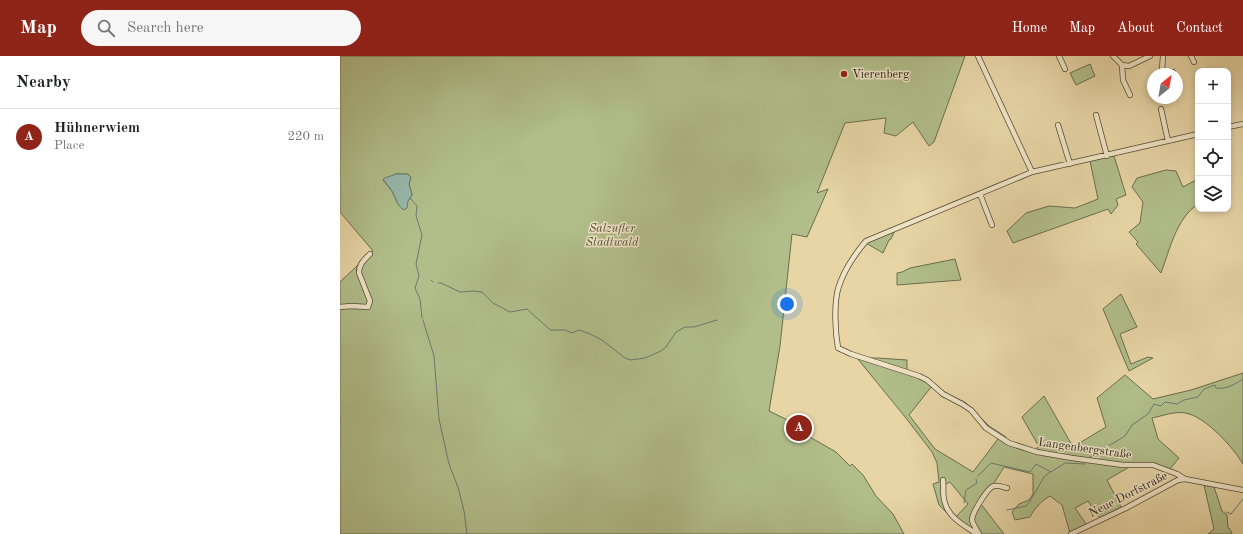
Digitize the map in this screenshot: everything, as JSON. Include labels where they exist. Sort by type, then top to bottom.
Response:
[{"type":"street","points":[[978,56],[1032,172]]},
{"type":"street","points":[[1058,56],[1065,69]]},
{"type":"street","points":[[1113,56],[1122,65],[1129,66],[1150,56]]},
{"type":"street","points":[[1162,68],[1163,56]]},
{"type":"street","points":[[1191,56],[1194,62]]},
{"type":"street","points":[[1122,65],[1123,80],[1130,95]]},
{"type":"street","points":[[1161,109],[1168,141]]},
{"type":"street","points":[[1096,115],[1107,156]]},
{"type":"street","points":[[1231,126],[1243,124]]},
{"type":"street","points":[[1058,125],[1070,164]]},
{"type":"street","name":"Langenbergstraße","points":[[1185,480],[1177,474],[1153,465],[1123,465],[1072,458],[1037,452],[1009,443],[986,428],[971,410],[943,394],[928,380],[851,354],[838,348],[836,302],[838,289],[848,267],[866,241],[1032,172],[1195,135]]},
{"type":"street","points":[[980,194],[992,225]]},
{"type":"street","points":[[340,307],[368,307],[370,301],[359,273],[359,269],[360,265],[370,254]]},
{"type":"street","points":[[943,480],[944,500],[947,508],[956,520],[978,534]]},
{"type":"street","name":"Neue Dorfstraße","points":[[1071,534],[1126,508],[1178,480],[1243,490]]},
{"type":"street","points":[[978,534],[972,521],[975,510],[991,487],[996,486],[1007,488]]},
{"type":"green space","name":"Salzufler Stadtwald","points":[[340,56],[965,56],[934,142],[929,146],[913,122],[896,136],[884,133],[886,118],[845,123],[817,193],[828,189],[807,237],[792,234],[780,346],[769,411],[802,427],[808,436],[836,452],[850,466],[852,464],[863,475],[876,496],[893,514],[904,534],[340,534],[340,282],[373,251],[340,212]],"holes":[[[396,174],[407,174],[411,177],[409,184],[412,195],[408,201],[398,204],[392,191],[383,180]]]},
{"type":"green space","points":[[1090,64],[1095,76],[1076,85],[1070,73]]},
{"type":"green space","points":[[1114,156],[1126,195],[1116,199],[1118,205],[1111,214],[1108,209],[1013,243],[1007,231],[1026,213],[1049,206],[1075,208],[1098,199],[1090,161]]},
{"type":"green space","points":[[1166,170],[1176,171],[1183,187],[1195,181],[1195,206],[1190,210],[1179,226],[1161,273],[1136,244],[1138,242],[1129,232],[1140,223],[1143,202],[1132,187],[1137,178]]},
{"type":"green space","points":[[895,230],[883,253],[866,243]]},
{"type":"green space","points":[[955,259],[961,280],[897,285],[897,273],[910,268]]},
{"type":"green space","points":[[1121,294],[1137,327],[1120,334],[1131,364],[1148,357],[1153,358],[1129,371],[1103,309]]},
{"type":"green space","points":[[857,358],[907,360],[907,371],[930,381],[946,393],[966,403],[989,426],[1006,437],[1004,440],[1036,451],[1038,445],[1022,417],[1044,396],[1073,447],[1106,427],[1097,398],[1125,375],[1153,399],[1191,390],[1243,373],[1243,464],[1233,449],[1218,433],[1193,415],[1177,413],[1152,418],[1158,439],[1179,458],[1170,469],[1154,464],[1131,466],[1107,480],[1121,507],[1100,518],[1088,501],[1075,508],[1086,524],[1070,533],[1062,505],[1050,496],[1038,505],[1030,517],[1015,520],[1012,512],[1019,504],[1029,500],[1033,494],[1033,474],[1004,467],[981,504],[1004,534],[978,534],[955,518],[968,504],[950,482],[944,485],[943,505],[953,519],[939,505],[933,484],[939,482],[937,463],[932,452]],"holes":[[[932,386],[941,396],[960,404],[998,439],[973,472],[935,449],[909,415]]]},
{"type":"green space","points":[[1204,485],[1214,487],[1222,511],[1227,515],[1228,528],[1232,534],[1208,534],[1214,529]]},
{"type":"water","points":[[396,174],[407,174],[411,177],[409,184],[412,195],[408,201],[407,208],[403,210],[383,179]]},
{"type":"waterway","points":[[410,198],[417,206],[416,216],[422,235],[416,264],[419,276],[415,288],[420,299],[422,318]]},
{"type":"waterway","points":[[438,283],[460,292],[482,292],[493,303],[510,312],[527,309],[551,330],[565,330],[572,333],[579,330],[590,334],[602,340],[625,358],[631,360],[645,358],[661,351],[666,347],[676,332],[685,327],[694,327],[717,320]]},
{"type":"waterway","points":[[423,320],[434,356],[439,419],[449,464],[458,487],[464,511],[467,534]]},
{"type":"waterway","points":[[1090,457],[1125,436],[1132,425],[1148,414],[1154,404],[1161,406],[1165,402],[1177,404],[1184,400],[1198,397],[1204,389],[1215,385],[1216,388],[1227,387],[1234,385],[1243,379]]},
{"type":"waterway","points":[[978,476],[991,463],[1030,472],[1036,464],[1051,472],[1065,463],[1085,464]]},
{"type":"waterway","points":[[1007,510],[1026,506],[1044,477],[1050,472]]},
{"type":"waterway","points":[[964,503],[966,490],[977,483],[976,479]]},
{"type":"waterway","points":[[1226,512],[1231,514],[1243,499]]},
{"type":"place","name":"Vierenberg","points":[[844,74]]},
{"type":"place","name":"Hühnerwiem","points":[[799,428]]}]
